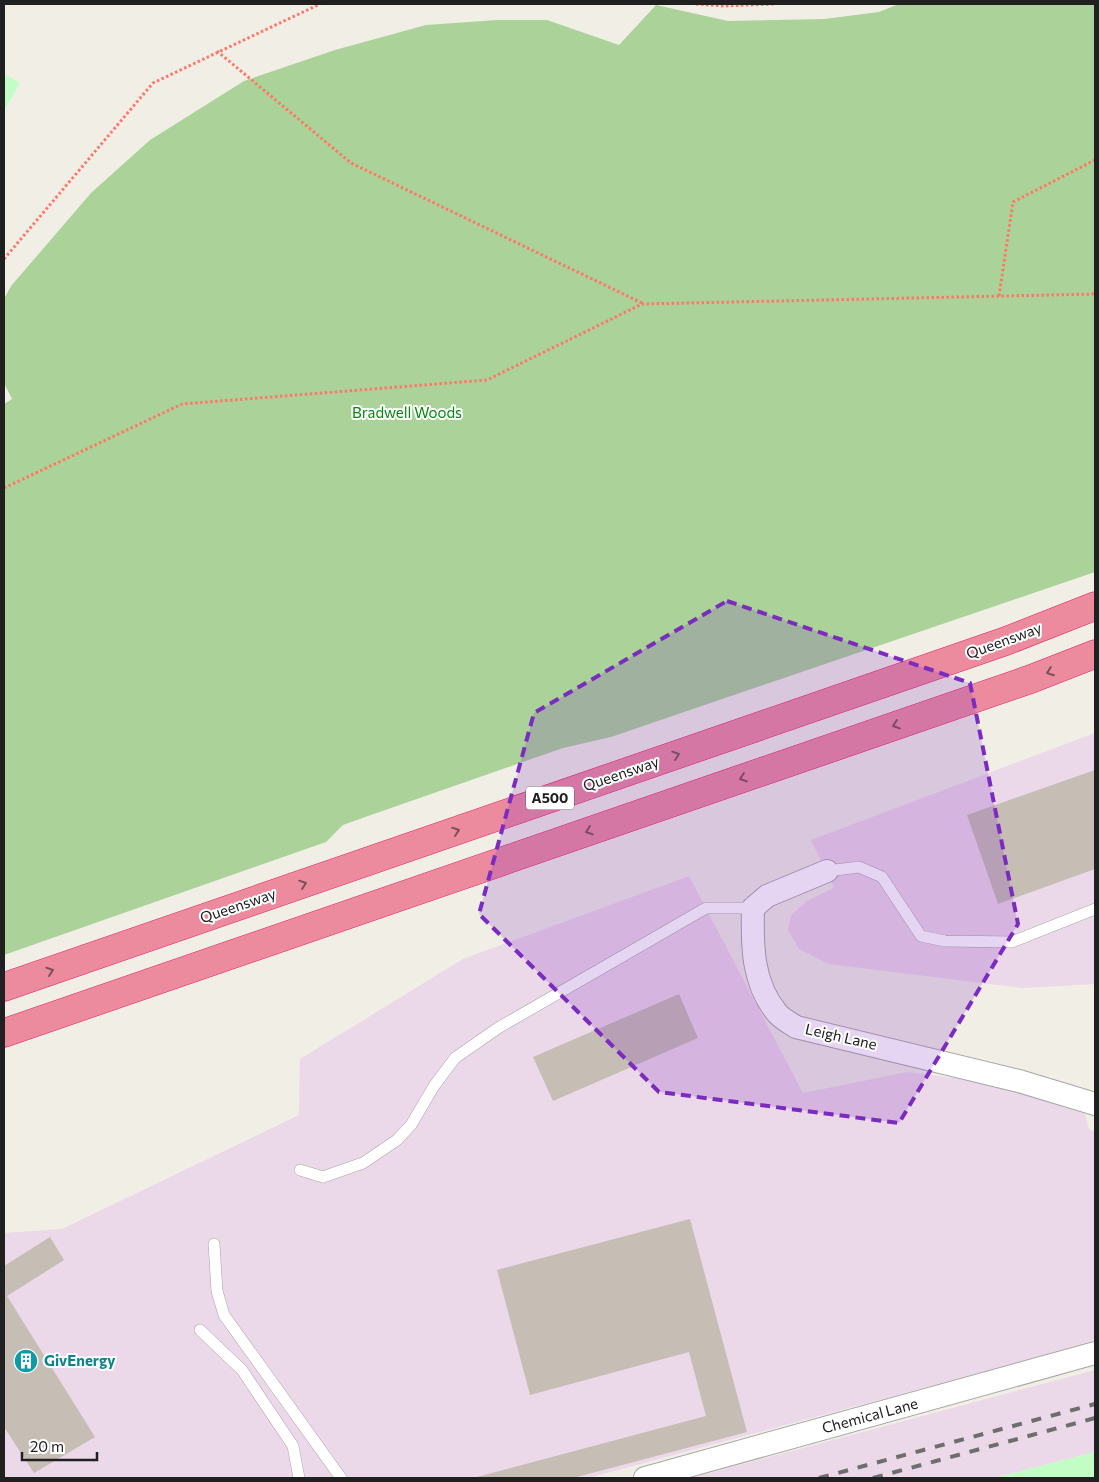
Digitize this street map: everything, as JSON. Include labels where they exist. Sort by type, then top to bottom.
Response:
[{"type":"highway","name":"Queensway","points":[[4,987],[977,651],[1095,606]]},
{"type":"highway","points":[[4,1033],[1031,679],[1095,654]]},
{"type":"street","points":[[753,908],[767,896],[827,871]]},
{"type":"street","name":"Leigh Lane","points":[[753,908],[754,964],[764,991],[778,1014],[796,1027],[1019,1081],[1095,1104]]},
{"type":"street","name":"Chemical Lane","points":[[645,1478],[1095,1353]]},
{"type":"lane","points":[[827,871],[859,867],[882,877],[921,936],[945,941],[1012,942],[1095,909]]},
{"type":"lane","points":[[300,1170],[323,1177],[363,1163],[397,1140],[411,1125],[434,1086],[455,1058],[498,1028],[706,908],[753,908]]},
{"type":"lane","points":[[214,1244],[217,1292],[224,1315],[341,1478]]},
{"type":"lane","points":[[200,1330],[242,1370],[293,1446],[299,1478]]},
{"type":"path","points":[[4,259],[153,83],[217,51],[320,4]]},
{"type":"path","points":[[696,4],[724,6],[774,4]]},
{"type":"path","points":[[217,51],[350,162],[642,304]]},
{"type":"path","points":[[999,296],[1013,202],[1095,160]]},
{"type":"path","points":[[4,488],[182,404],[487,380],[642,304],[1095,294]]},
{"type":"highlighted area","points":[[727,601],[970,683],[1018,924],[899,1123],[659,1092],[479,914],[534,713]]},
{"type":"shaded area","points":[[1095,733],[1095,984],[1022,988],[829,964],[799,949],[788,930],[791,915],[807,901],[834,888],[811,840]]},
{"type":"shaded area","points":[[689,876],[803,1093],[907,1072],[983,1082],[1085,1114],[1089,1129],[1095,1132],[1095,1340],[588,1478],[4,1478],[4,1233],[62,1229],[299,1115],[300,1059],[463,959]]},
{"type":"shaded area","points":[[1095,1370],[1095,1452],[993,1478],[691,1478]]},
{"type":"green space","name":"Bradwell Woods","points":[[899,4],[1095,4],[1095,572],[611,737],[563,748],[368,816],[343,825],[326,842],[4,955],[4,404],[12,399],[4,383],[4,299],[11,286],[91,193],[150,140],[244,81],[335,50],[426,25],[497,20],[547,20],[619,45],[656,5],[728,21],[824,19],[879,12]]},
{"type":"green space","points":[[4,74],[20,83],[4,111]]},
{"type":"green space","points":[[1095,1452],[1095,1478],[993,1478]]},
{"type":"building","points":[[1095,770],[1095,869],[998,904],[967,815]]},
{"type":"building","points":[[679,994],[698,1038],[553,1101],[533,1057]]},
{"type":"building","points":[[690,1219],[747,1432],[573,1478],[473,1478],[706,1416],[689,1352],[530,1395],[497,1270]]},
{"type":"building","name":"GivEnergy","points":[[50,1237],[64,1260],[7,1296],[95,1437],[34,1473],[4,1427],[4,1266]]},
{"type":"railway","points":[[819,1478],[1095,1404]]},
{"type":"railway","points":[[873,1478],[1095,1418]]},
{"type":"place","name":"GivEnergy","points":[[26,1361]]}]
